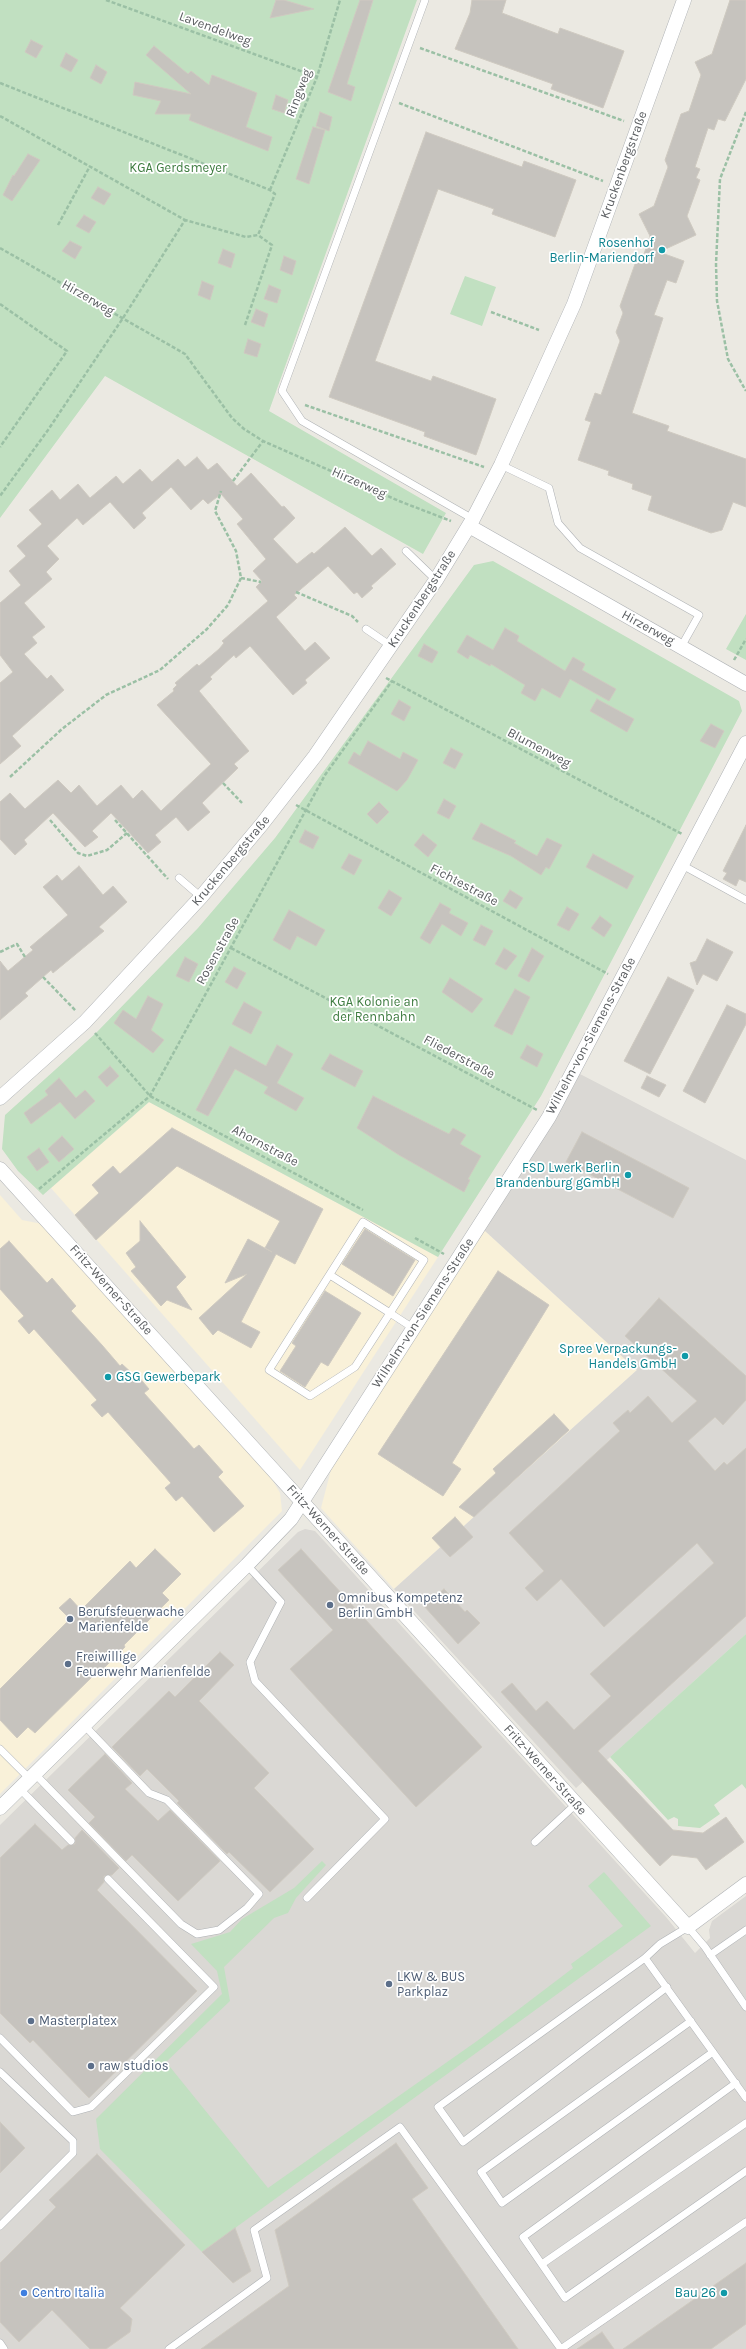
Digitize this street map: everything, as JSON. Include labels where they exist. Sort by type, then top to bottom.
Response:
[{"type":"street","name":"Kruckenbergstraße","points":[[0,1098],[85,1022],[201,897],[293,785],[374,672],[436,580],[471,522],[499,469],[574,304],[684,0]]},
{"type":"street","name":"Hirzerweg","points":[[471,522],[746,684]]},
{"type":"street","name":"Wilhelm-von-Siemens-Straße","points":[[0,1808],[286,1526],[549,1117],[582,1050],[746,743]]},
{"type":"street","name":"Fritz-Werner-Straße","points":[[0,1169],[275,1470],[302,1503],[688,1927]]},
{"type":"street","points":[[688,1927],[746,1884]]},
{"type":"lane","points":[[425,0],[282,391],[302,421],[471,522]]},
{"type":"lane","points":[[499,469],[549,488],[558,523],[580,548],[699,615],[681,646]]},
{"type":"lane","points":[[406,551],[436,580]]},
{"type":"lane","points":[[366,629],[391,646]]},
{"type":"lane","points":[[682,865],[746,900]]},
{"type":"lane","points":[[179,878],[201,897]]},
{"type":"lane","points":[[363,1222],[424,1260],[390,1313],[355,1367],[310,1396],[269,1370],[363,1222]]},
{"type":"lane","points":[[330,1275],[413,1328]]},
{"type":"lane","points":[[247,1565],[281,1602],[250,1662],[254,1681],[385,1820],[307,1898]]},
{"type":"lane","points":[[28,1781],[181,1924],[197,1934],[219,1930],[247,1908],[259,1894],[167,1800],[149,1793],[84,1725]]},
{"type":"lane","points":[[0,1749],[28,1781],[71,1841]]},
{"type":"lane","points":[[535,1842],[576,1804]]},
{"type":"lane","points":[[0,2038],[73,2112],[91,2107],[214,1987],[108,1879]]},
{"type":"lane","points":[[667,1987],[463,2142],[438,2107],[645,1958],[660,1944],[688,1927],[710,1954],[746,2007]]},
{"type":"lane","points":[[710,1954],[746,1930]]},
{"type":"lane","points":[[645,1958],[746,2098]]},
{"type":"lane","points":[[691,2020],[481,2172],[502,2203],[713,2052]]},
{"type":"lane","points":[[0,2072],[73,2141],[73,2153],[0,2226]]},
{"type":"lane","points":[[736,2083],[523,2237],[565,2298],[746,2171]]},
{"type":"lane","points":[[542,2264],[746,2122]]},
{"type":"lane","points":[[169,2349],[267,2278],[254,2230],[400,2127],[561,2349],[746,2222]]},
{"type":"lane","points":[[0,2343],[4,2349]]},
{"type":"path","name":"Lavendelweg","points":[[106,0],[317,77]]},
{"type":"path","name":"Ringweg","points":[[270,190],[317,77],[340,0]]},
{"type":"path","points":[[409,44],[638,126]]},
{"type":"path","points":[[0,83],[270,190],[275,194],[258,235]]},
{"type":"path","points":[[389,100],[616,186]]},
{"type":"path","points":[[746,112],[720,178],[716,264],[717,301],[728,359],[746,391]]},
{"type":"path","points":[[0,116],[185,220],[246,237],[258,235],[272,245],[245,325]]},
{"type":"path","points":[[58,224],[90,166]]},
{"type":"path","points":[[0,496],[124,318],[185,220]]},
{"type":"path","name":"Hirzerweg","points":[[0,248],[185,354],[232,418],[244,429],[263,441],[399,501],[448,520],[471,522]]},
{"type":"path","points":[[0,304],[67,351],[0,447]]},
{"type":"path","points":[[491,312],[539,330]]},
{"type":"path","points":[[302,399],[306,405],[499,469]]},
{"type":"path","points":[[233,481],[263,441]]},
{"type":"path","points":[[10,777],[62,729],[106,695],[160,670],[207,629],[228,605],[241,578],[236,551],[215,511],[221,492]]},
{"type":"path","points":[[241,578],[261,582]]},
{"type":"path","points":[[296,592],[352,616],[366,629]]},
{"type":"path","points":[[726,673],[746,639]]},
{"type":"path","name":"Blumenweg","points":[[374,672],[695,841]]},
{"type":"path","name":"Rosenstraße","points":[[26,1199],[150,1096],[325,775],[392,681]]},
{"type":"path","points":[[223,783],[242,803]]},
{"type":"path","name":"Fichtestraße","points":[[299,806],[620,980]]},
{"type":"path","points":[[50,820],[78,853],[87,856],[107,850],[127,833]]},
{"type":"path","points":[[115,820],[169,879]]},
{"type":"path","points":[[0,952],[17,944],[25,957]]},
{"type":"path","name":"Fliederstraße","points":[[231,948],[549,1117]]},
{"type":"path","name":"Ahornstraße","points":[[43,978],[85,1022],[150,1096],[365,1211]]},
{"type":"path","points":[[413,1237],[457,1261]]},
{"type":"shaded area","points":[[580,1074],[746,1160],[746,1634],[576,1788],[394,1589],[637,1370],[484,1230],[556,1118]]},
{"type":"shaded area","points":[[149,1102],[438,1257],[300,1470],[51,1188]]},
{"type":"shaded area","points":[[0,1195],[22,1220],[47,1225],[270,1476],[280,1493],[282,1511],[0,1794]]},
{"type":"shaded area","points":[[484,1230],[637,1370],[394,1589],[321,1508],[332,1466]]},
{"type":"shaded area","points":[[305,1529],[315,1531],[666,1917],[695,1953],[710,1938],[709,1930],[712,1921],[746,1896],[746,2349],[0,2349],[0,1825],[298,1532]]},
{"type":"green space","name":"KGA Gerdsmeyer","points":[[0,0],[417,0],[269,411],[446,513],[423,554],[105,376],[0,518]]},
{"type":"green space","points":[[465,276],[496,287],[482,326],[450,314]]},
{"type":"green space","name":"KGA Kolonie an der Rennbahn","points":[[493,561],[739,701],[742,711],[541,1096],[438,1257],[149,1102],[43,1195],[18,1171],[2,1149],[5,1115],[96,1033],[198,928],[275,838],[474,565]]},
{"type":"green space","points":[[746,614],[746,660],[726,649]]},
{"type":"green space","points":[[746,1634],[746,1789],[742,1784],[714,1805],[720,1814],[700,1828],[678,1826],[678,1819],[674,1817],[668,1820],[610,1757]]},
{"type":"green space","points":[[322,1861],[326,1865],[296,1898],[288,1913],[274,1918],[224,1967],[230,2001],[166,2062],[268,2188],[477,2041],[573,1968],[571,1964],[623,1926],[588,1886],[604,1872],[651,1926],[202,2252],[100,2149],[96,2119],[222,1994],[217,1971],[191,1944],[230,1932],[242,1919],[294,1888]]},
{"type":"building","points":[[276,0],[284,0],[314,9],[270,18]]},
{"type":"building","points":[[360,0],[373,0],[347,84],[355,87],[351,101],[328,92]]},
{"type":"building","points":[[472,0],[506,0],[502,13],[558,34],[560,28],[624,51],[603,108],[551,89],[553,84],[455,49],[470,13]]},
{"type":"building","name":"Rosenhof Berlin-Mariendorf","points":[[730,0],[746,0],[746,79],[725,121],[718,119],[714,130],[708,128],[695,167],[700,169],[696,178],[700,180],[687,216],[696,235],[659,252],[684,261],[676,283],[667,280],[654,315],[663,318],[632,413],[669,426],[667,431],[746,459],[746,507],[733,502],[722,530],[711,533],[648,510],[652,496],[632,489],[633,484],[608,475],[609,471],[578,460],[591,422],[585,420],[595,393],[601,395],[620,341],[616,332],[623,313],[620,306],[635,264],[642,260],[650,236],[639,214],[654,206],[668,167],[665,160],[681,114],[689,111],[701,75],[695,62],[712,54]]},
{"type":"building","points":[[31,40],[43,46],[36,58],[25,52]]},
{"type":"building","points":[[154,46],[188,74],[191,71],[209,85],[212,75],[257,93],[246,127],[272,137],[268,151],[189,120],[191,114],[155,114],[161,101],[133,95],[135,82],[191,94],[146,55]]},
{"type":"building","points":[[66,53],[78,60],[71,72],[60,66]]},
{"type":"building","points":[[96,65],[107,72],[101,84],[90,78]]},
{"type":"building","points":[[276,95],[288,100],[284,113],[272,109]]},
{"type":"building","points":[[320,112],[332,117],[329,131],[316,126]]},
{"type":"building","points":[[313,127],[325,130],[309,184],[296,179]]},
{"type":"building","points":[[426,132],[522,167],[524,161],[576,180],[555,237],[492,214],[494,209],[438,189],[375,361],[431,381],[433,376],[496,399],[476,455],[424,436],[425,432],[329,397]]},
{"type":"building","points":[[28,154],[40,160],[12,201],[3,195],[13,175],[14,176]]},
{"type":"building","points":[[98,187],[111,194],[104,205],[91,198]]},
{"type":"building","points":[[84,215],[96,222],[89,233],[76,226]]},
{"type":"building","points":[[70,241],[82,247],[75,259],[62,251]]},
{"type":"building","points":[[223,249],[235,254],[231,268],[218,263]]},
{"type":"building","points":[[284,256],[296,261],[292,275],[280,270]]},
{"type":"building","points":[[202,281],[214,286],[210,300],[198,295]]},
{"type":"building","points":[[269,285],[281,290],[277,303],[264,299]]},
{"type":"building","points":[[256,309],[268,314],[264,327],[251,322]]},
{"type":"building","points":[[248,339],[261,344],[257,357],[244,353]]},
{"type":"building","points":[[197,457],[208,470],[217,463],[237,486],[251,473],[282,507],[284,506],[295,518],[273,539],[297,564],[312,552],[314,554],[345,527],[372,556],[381,548],[396,564],[371,586],[373,588],[362,598],[357,592],[354,594],[328,566],[294,595],[297,598],[276,617],[305,651],[315,642],[330,658],[305,680],[307,683],[293,695],[250,646],[236,658],[234,655],[210,677],[212,679],[199,691],[249,751],[234,764],[238,768],[202,803],[210,812],[188,831],[176,817],[155,835],[161,842],[148,853],[111,813],[92,831],[98,837],[85,847],[53,813],[24,840],[27,844],[15,855],[0,839],[0,802],[10,793],[25,809],[58,780],[71,793],[79,785],[97,806],[121,785],[133,799],[142,790],[161,811],[211,764],[157,705],[174,691],[173,689],[177,685],[175,683],[197,664],[199,666],[219,649],[224,643],[222,641],[268,601],[256,587],[262,581],[253,571],[266,559],[237,524],[243,519],[221,494],[208,504],[203,499],[191,510],[171,487],[142,513],[146,518],[134,529],[110,502],[83,525],[77,518],[47,546],[59,559],[46,572],[52,579],[24,603],[45,627],[32,637],[37,643],[24,654],[47,679],[51,675],[64,690],[12,736],[21,746],[0,764],[0,683],[13,672],[0,655],[0,603],[21,585],[9,571],[26,556],[17,546],[42,524],[29,510],[52,490],[60,500],[78,484],[90,498],[116,476],[123,484],[140,469],[152,482],[178,459],[185,467]]},
{"type":"building","points":[[505,628],[519,636],[517,641],[565,671],[573,657],[585,664],[582,670],[616,689],[609,701],[570,679],[560,698],[542,688],[535,701],[521,693],[525,685],[491,664],[490,666],[470,655],[468,659],[457,652],[467,635],[493,650]]},
{"type":"building","points":[[424,644],[438,652],[432,663],[418,656]]},
{"type":"building","points":[[597,699],[634,719],[627,732],[590,711]]},
{"type":"building","points":[[399,700],[411,707],[404,721],[391,714]]},
{"type":"building","points":[[711,724],[724,731],[715,748],[700,741]]},
{"type":"building","points":[[368,741],[400,759],[403,752],[418,760],[407,780],[397,791],[348,763],[354,752],[360,756]]},
{"type":"building","points":[[451,748],[463,754],[455,769],[443,763]]},
{"type":"building","points":[[444,799],[456,806],[449,819],[437,813]]},
{"type":"building","points":[[379,802],[389,812],[377,824],[367,814]]},
{"type":"building","points":[[481,823],[516,841],[514,843],[537,856],[547,838],[562,845],[549,869],[546,867],[541,875],[511,856],[472,839]]},
{"type":"building","points":[[746,825],[746,882],[739,879],[736,886],[723,879],[727,873],[723,871]]},
{"type":"building","points":[[305,830],[319,837],[313,849],[299,842]]},
{"type":"building","points":[[423,834],[437,845],[428,857],[414,845]]},
{"type":"building","points":[[349,854],[362,860],[354,875],[341,868]]},
{"type":"building","points":[[593,854],[634,876],[627,889],[586,867]]},
{"type":"building","points":[[79,866],[103,895],[113,886],[127,902],[99,927],[104,931],[53,973],[51,970],[25,993],[28,996],[0,1020],[0,961],[8,971],[33,950],[30,947],[68,915],[43,887],[57,875],[62,881]]},
{"type":"building","points":[[389,890],[402,898],[391,916],[378,908]]},
{"type":"building","points":[[510,890],[523,898],[516,909],[503,901]]},
{"type":"building","points":[[440,903],[451,909],[449,913],[468,923],[461,936],[442,924],[430,944],[420,938]]},
{"type":"building","points":[[567,907],[579,914],[569,931],[557,925]]},
{"type":"building","points":[[289,910],[325,930],[316,946],[297,936],[290,950],[273,940]]},
{"type":"building","points":[[600,916],[612,925],[604,937],[591,928]]},
{"type":"building","points":[[481,925],[493,931],[485,946],[473,940]]},
{"type":"building","points":[[707,939],[733,952],[717,981],[703,974],[697,985],[690,963],[696,961]]},
{"type":"building","points":[[504,948],[517,956],[506,970],[495,964]]},
{"type":"building","points":[[532,948],[544,956],[529,982],[518,976]]},
{"type":"building","points":[[185,957],[198,964],[189,982],[176,976]]},
{"type":"building","points":[[234,967],[246,973],[237,989],[225,982]]},
{"type":"building","points":[[668,977],[694,990],[650,1074],[624,1061]]},
{"type":"building","points":[[450,978],[483,999],[472,1013],[442,992]]},
{"type":"building","points":[[515,989],[530,997],[512,1035],[494,1026]]},
{"type":"building","points":[[148,996],[163,1004],[151,1030],[164,1040],[153,1053],[114,1023],[123,1010],[136,1019]]},
{"type":"building","points":[[244,1002],[262,1012],[251,1034],[232,1024]]},
{"type":"building","points":[[727,1005],[746,1014],[746,1024],[705,1103],[683,1091]]},
{"type":"building","points":[[277,1045],[293,1054],[277,1083],[304,1098],[296,1111],[264,1093],[268,1087],[235,1069],[208,1116],[196,1110],[230,1046],[266,1066]]},
{"type":"building","points":[[527,1045],[543,1054],[537,1067],[520,1058]]},
{"type":"building","points":[[330,1054],[363,1071],[355,1087],[321,1069]]},
{"type":"building","points":[[110,1066],[119,1076],[107,1087],[98,1077]]},
{"type":"building","points":[[647,1076],[666,1085],[659,1097],[641,1088]]},
{"type":"building","points":[[59,1078],[76,1098],[85,1090],[95,1101],[75,1119],[60,1102],[31,1124],[24,1113],[48,1095],[45,1091]]},
{"type":"building","points":[[373,1096],[449,1134],[453,1128],[466,1135],[460,1144],[481,1156],[468,1179],[470,1180],[464,1192],[399,1155],[357,1128]]},
{"type":"building","points":[[172,1128],[323,1209],[295,1264],[276,1254],[241,1322],[260,1332],[251,1348],[218,1330],[213,1335],[199,1318],[247,1274],[225,1283],[248,1239],[272,1252],[265,1248],[280,1221],[177,1166],[96,1240],[75,1215],[99,1193],[92,1185],[113,1166],[120,1174]]},
{"type":"building","name":"FSD Lwerk Berlin Brandenburg gGmbH","points":[[582,1132],[689,1188],[673,1218],[566,1162]]},
{"type":"building","points":[[62,1136],[74,1149],[59,1162],[48,1149]]},
{"type":"building","points":[[39,1148],[49,1162],[37,1171],[27,1157]]},
{"type":"building","points":[[140,1221],[186,1277],[176,1287],[192,1310],[167,1300],[161,1306],[131,1271],[136,1267],[126,1253],[140,1241]]},
{"type":"building","points":[[365,1229],[415,1260],[393,1296],[342,1264]]},
{"type":"building","name":"GSG Gewerbepark","points":[[9,1241],[47,1283],[52,1278],[76,1306],[71,1311],[120,1366],[122,1364],[135,1376],[137,1375],[149,1389],[144,1393],[194,1449],[199,1445],[223,1472],[218,1477],[244,1506],[214,1532],[182,1496],[176,1501],[165,1488],[171,1483],[108,1412],[102,1417],[91,1405],[97,1400],[34,1329],[29,1334],[18,1321],[24,1316],[0,1289],[0,1249]]},
{"type":"building","points":[[498,1271],[549,1305],[452,1463],[461,1469],[443,1496],[378,1454]]},
{"type":"building","points":[[325,1291],[361,1313],[328,1366],[321,1362],[305,1387],[280,1371],[296,1346],[292,1343]]},
{"type":"building","points":[[659,1298],[746,1376],[746,1400],[723,1425],[715,1417],[688,1441],[715,1471],[724,1462],[727,1465],[746,1448],[746,1616],[598,1751],[673,1830],[703,1833],[726,1817],[744,1842],[706,1870],[697,1858],[672,1855],[660,1866],[501,1692],[512,1683],[536,1711],[547,1701],[574,1730],[611,1696],[590,1674],[714,1563],[697,1543],[604,1627],[561,1579],[537,1601],[525,1588],[544,1571],[509,1533],[620,1431],[613,1423],[628,1410],[630,1413],[648,1396],[672,1423],[697,1401],[625,1336]]},
{"type":"building","points":[[554,1414],[569,1430],[474,1517],[459,1507],[496,1473],[493,1469]]},
{"type":"building","points":[[455,1517],[473,1537],[450,1557],[432,1538]]},
{"type":"building","points":[[155,1549],[181,1574],[162,1593],[169,1600],[124,1645],[125,1647],[99,1673],[97,1672],[35,1733],[28,1727],[17,1738],[0,1720],[0,1689],[70,1619],[59,1608],[70,1598],[81,1610],[130,1561],[136,1568]]},
{"type":"building","points":[[301,1549],[482,1747],[416,1807],[290,1669],[333,1630],[278,1570]]},
{"type":"building","points":[[444,1589],[465,1612],[467,1610],[480,1623],[458,1644],[424,1606]]},
{"type":"building","points":[[220,1652],[234,1665],[199,1701],[269,1773],[254,1788],[314,1849],[270,1892],[229,1852],[227,1854],[177,1803],[179,1801],[147,1769],[140,1776],[112,1747],[169,1691],[175,1697]]},
{"type":"building","points":[[105,1754],[132,1783],[125,1789],[158,1821],[170,1810],[220,1861],[178,1901],[132,1855],[126,1861],[89,1823],[95,1817],[68,1790]]},
{"type":"building","points":[[35,1824],[62,1850],[68,1845],[75,1844],[75,1838],[82,1830],[119,1868],[112,1875],[104,1876],[104,1882],[97,1890],[197,1991],[89,2098],[33,2040],[30,2043],[0,2013],[0,1858]]},
{"type":"building","points":[[0,2122],[25,2148],[0,2173]]},
{"type":"building","points":[[396,2143],[428,2188],[412,2199],[518,2349],[201,2349],[289,2286],[275,2230]]},
{"type":"building","points":[[97,2154],[185,2245],[120,2308],[132,2319],[130,2332],[106,2349],[90,2349],[52,2310],[19,2342],[0,2322],[0,2263],[56,2207],[49,2200]]},
{"type":"building","points":[[235,2228],[251,2271],[233,2283],[202,2252]]},
{"type":"building","name":"Bau 26","points":[[746,2263],[746,2324],[711,2349],[623,2349]]},
{"type":"building","points":[[602,2332],[614,2349],[577,2349]]},
{"type":"place","name":"Rosenhof Berlin-Mariendorf","points":[[662,250]]},
{"type":"place","name":"FSD Lwerk Berlin Brandenburg gGmbH","points":[[628,1175]]},
{"type":"place","name":"Spree Verpackungs- Handels GmbH","points":[[685,1356]]},
{"type":"place","name":"GSG Gewerbepark","points":[[108,1377]]},
{"type":"place","name":"Omnibus Kompetenz Berlin GmbH","points":[[330,1605]]},
{"type":"place","name":"Berufsfeuerwache Marienfelde","points":[[70,1619]]},
{"type":"place","name":"Freiwillige Feuerwehr Marienfelde","points":[[68,1664]]},
{"type":"place","name":"LKW & BUS Parkplaz","points":[[389,1984]]},
{"type":"place","name":"Masterplatex","points":[[31,2021]]},
{"type":"place","name":"raw studios","points":[[91,2066]]},
{"type":"place","name":"Centro Italia","points":[[24,2293]]},
{"type":"place","name":"Bau 26","points":[[724,2293]]}]
